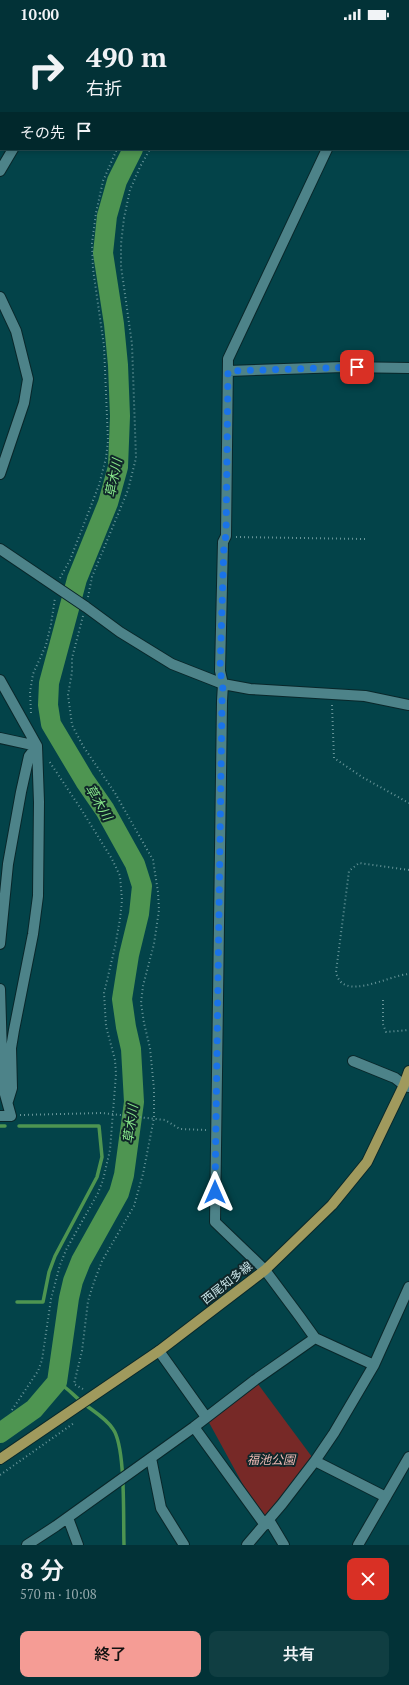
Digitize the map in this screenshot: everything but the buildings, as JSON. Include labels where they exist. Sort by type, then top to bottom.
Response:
[{"type":"main road","name":"西尾知多線","points":[[0,1459],[158,1351],[265,1270],[332,1205],[367,1162],[407,1086],[409,1071]]},
{"type":"street","points":[[0,171],[12,150]]},
{"type":"street","points":[[328,150],[228,358],[225,537],[220,671],[223,684],[214,1222],[265,1270],[315,1338],[374,1365]]},
{"type":"street","points":[[0,297],[16,331],[28,379],[24,403],[0,474]]},
{"type":"street","points":[[228,371],[343,367],[409,368]]},
{"type":"street","points":[[0,549],[83,604],[120,632],[172,664],[223,684],[250,689],[365,696],[409,705]]},
{"type":"street","points":[[0,680],[37,746],[40,802],[38,896],[33,934],[11,1048],[12,1088],[8,1101]]},
{"type":"street","points":[[0,738],[37,746]]},
{"type":"street","points":[[0,944],[8,864],[21,792],[29,756],[37,746]]},
{"type":"street","points":[[0,989],[3,1088],[8,1101],[11,1116],[0,1116]]},
{"type":"street","points":[[353,1061],[395,1078],[407,1086]]},
{"type":"street","points":[[247,1545],[267,1523],[316,1461],[334,1433],[374,1365],[409,1287]]},
{"type":"street","points":[[27,1545],[68,1518],[194,1427],[255,1380],[315,1338]]},
{"type":"street","points":[[158,1351],[206,1417]]},
{"type":"street","points":[[194,1427],[284,1545]]},
{"type":"street","points":[[358,1545],[409,1457]]},
{"type":"street","points":[[151,1458],[161,1508],[184,1545]]},
{"type":"street","points":[[316,1461],[386,1497]]},
{"type":"street","points":[[68,1518],[78,1545]]},
{"type":"path","points":[[32,719],[30,692],[37,663],[48,638],[60,589],[60,578],[70,560],[99,485],[106,458],[108,441],[104,346],[93,269],[92,243],[96,213],[103,182],[117,150]]},
{"type":"path","points":[[83,1389],[74,1384],[82,1350],[88,1301],[102,1261],[134,1206],[143,1174],[154,1118],[154,1089],[150,1048],[144,1023],[142,1003],[143,986],[154,944],[159,910],[156,872],[153,860],[144,842],[115,793],[83,746],[72,725],[68,695],[72,672],[72,658],[83,604],[92,577],[125,497],[136,458],[132,344],[121,266],[121,244],[124,218],[130,190],[149,150]]},
{"type":"path","points":[[225,537],[365,539]]},
{"type":"path","points":[[331,694],[334,758],[362,778],[409,803]]},
{"type":"path","points":[[12,1410],[34,1377],[42,1360],[54,1281],[66,1250],[98,1193],[103,1180],[110,1150],[116,1074],[106,1026],[104,993],[116,947],[120,919],[122,900],[120,876],[112,859],[81,808],[37,746]]},
{"type":"path","points":[[409,870],[359,863],[349,871],[336,972],[337,980],[342,984],[351,987],[362,987],[388,978],[409,974]]},
{"type":"path","points":[[383,1000],[383,1024],[386,1032],[409,1030]]},
{"type":"path","points":[[11,1116],[102,1113],[165,1120],[180,1129],[215,1130]]},
{"type":"path","points":[[0,1475],[74,1423]]},
{"type":"green space","name":"福池公園","points":[[255,1380],[315,1461],[265,1525],[206,1417]]},
{"type":"waterway","name":"草木川","points":[[0,1433],[34,1409],[57,1382],[69,1298],[73,1281],[81,1261],[119,1193],[124,1175],[134,1102],[131,1049],[122,999],[129,955],[139,914],[142,886],[135,864],[105,810],[85,781],[51,724],[48,705],[49,683],[77,579],[108,503],[118,467],[120,416],[118,365],[114,324],[103,253],[107,216],[117,181],[132,150]]},
{"type":"waterway","points":[[0,1126],[5,1126]]},
{"type":"waterway","points":[[17,1302],[43,1302],[49,1272],[55,1256],[97,1177],[102,1157],[99,1126],[19,1126]]},
{"type":"waterway","points":[[57,1382],[107,1421],[117,1438],[122,1467],[124,1545]]},
{"type":"route","points":[[215,1192],[223,684],[220,671],[224,542],[226,536],[228,371],[357,367]]}]
